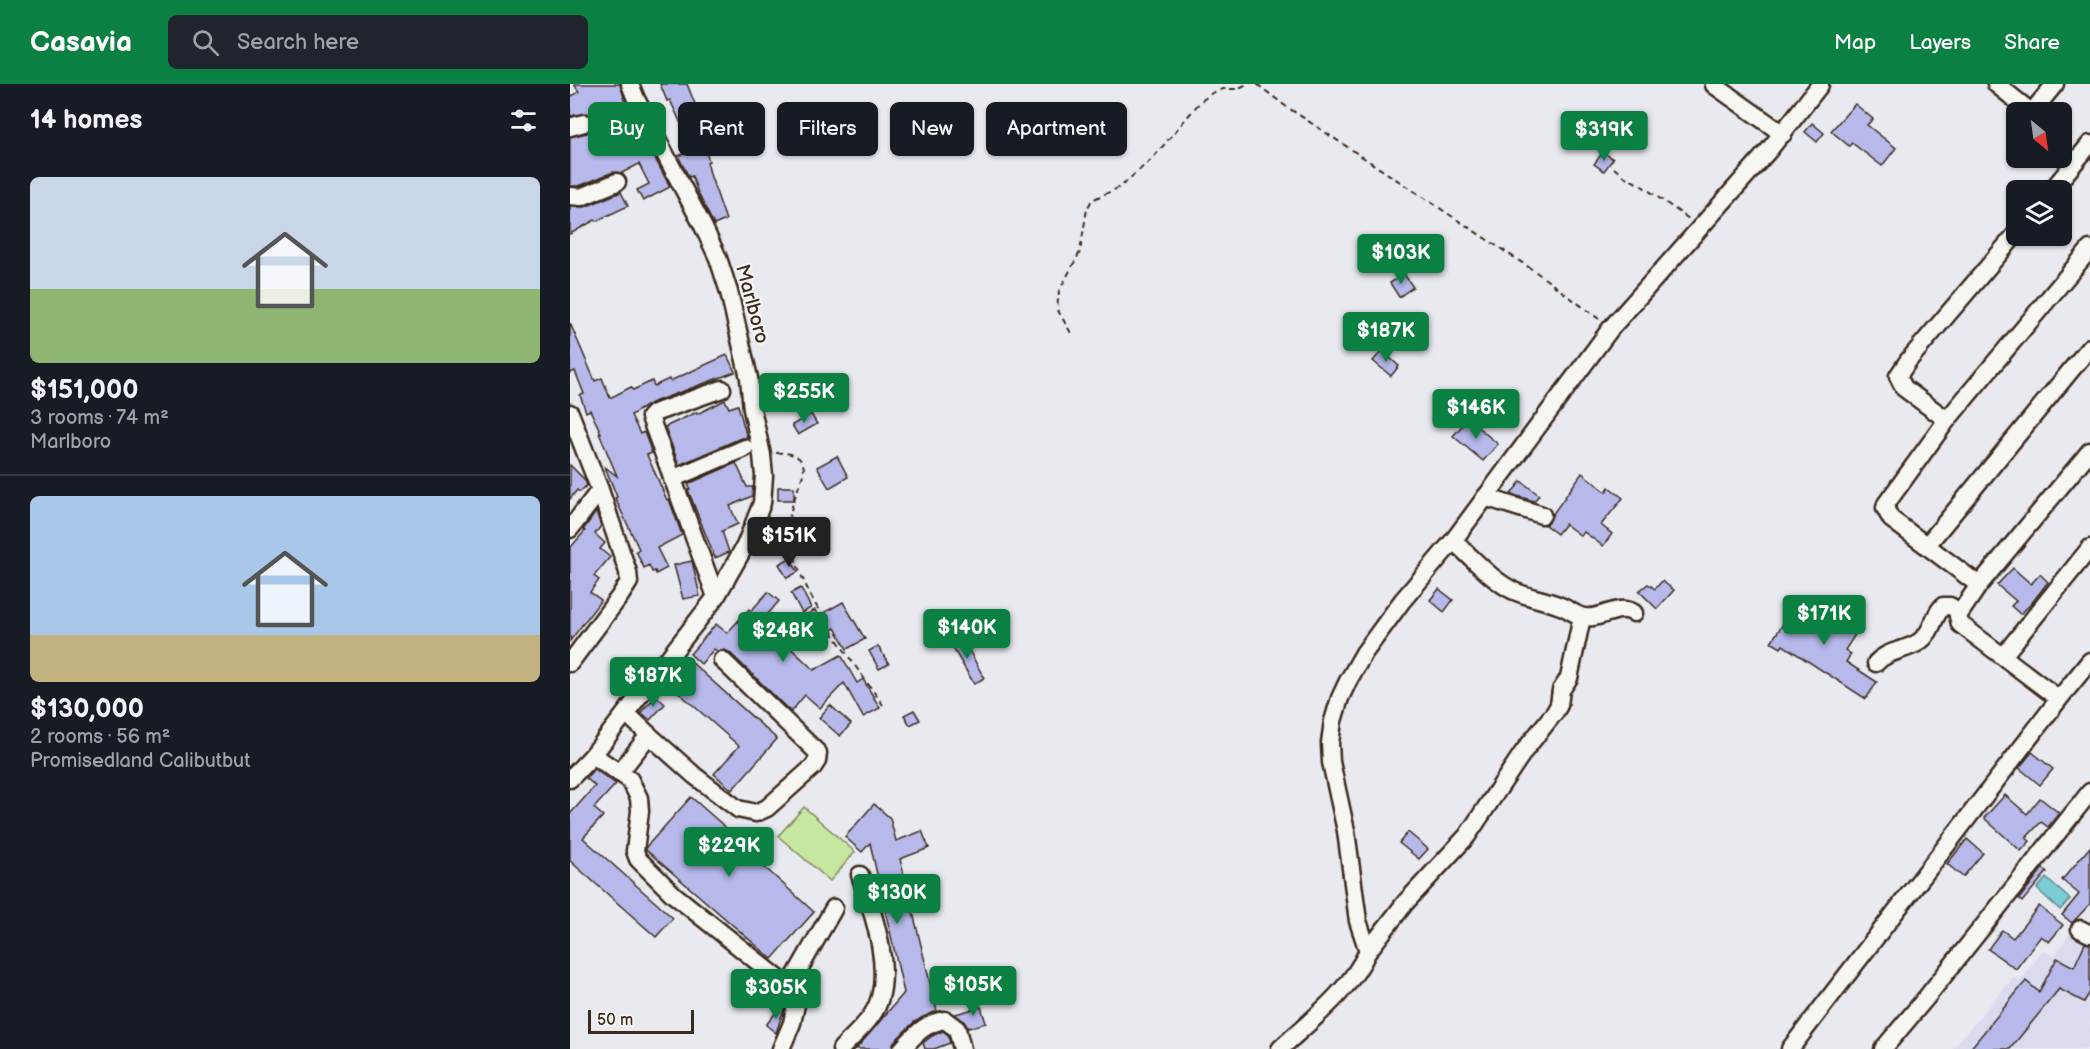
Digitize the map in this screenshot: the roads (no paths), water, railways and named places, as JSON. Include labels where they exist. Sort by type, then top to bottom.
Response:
[{"type":"street","name":"Marlboro","points":[[570,779],[593,755],[716,597],[745,546],[762,503],[764,476],[749,378],[718,258],[630,84]]},
{"type":"street","points":[[1996,84],[2019,102]]},
{"type":"street","points":[[2040,102],[2055,84]]},
{"type":"street","points":[[1714,85],[1783,134]]},
{"type":"street","points":[[1368,951],[1358,921],[1346,831],[1330,762],[1329,743],[1340,698],[1364,653],[1402,601],[1453,540],[1611,328],[1783,134],[1820,85]]},
{"type":"street","points":[[2060,180],[2090,144]]},
{"type":"street","points":[[570,196],[581,197],[617,182]]},
{"type":"street","points":[[1947,420],[1904,388],[1898,376],[1908,361],[2006,246]]},
{"type":"street","points":[[1979,585],[1890,519],[1885,508],[1886,504],[1947,420],[2090,249]]},
{"type":"street","points":[[1927,545],[2090,347]]},
{"type":"street","points":[[716,597],[650,417],[654,413],[722,389]]},
{"type":"street","points":[[570,414],[600,489],[628,572],[628,582],[620,596],[570,663]]},
{"type":"street","points":[[672,479],[745,448]]},
{"type":"street","points":[[2059,699],[1960,624],[1958,616],[1979,585],[2090,451]]},
{"type":"street","points":[[570,529],[600,489]]},
{"type":"street","points":[[1485,497],[1542,515]]},
{"type":"street","points":[[1453,540],[1502,584],[1515,591],[1565,607],[1582,617],[1628,609],[1634,613]]},
{"type":"street","points":[[2003,656],[2090,548]]},
{"type":"street","points":[[1876,663],[1895,650],[1918,642],[1930,632],[1938,611],[1944,606],[1950,606],[1960,612]]},
{"type":"street","points":[[1280,1049],[1347,983],[1405,903],[1467,836],[1524,751],[1555,712],[1559,705],[1561,690],[1569,678],[1582,617]]},
{"type":"street","points":[[626,713],[695,776],[738,809],[756,813],[767,808],[813,767],[818,753],[722,660]]},
{"type":"street","points":[[1790,1049],[2090,661]]},
{"type":"street","points":[[619,773],[649,735]]},
{"type":"street","points":[[593,755],[630,780],[639,798],[640,811],[635,851],[638,859],[674,894],[789,987],[796,1005],[783,1045],[770,1049]]},
{"type":"street","points":[[1882,1049],[1926,998],[2090,792]]},
{"type":"street","points":[[841,1049],[872,1015],[882,991],[880,945],[872,909],[860,875]]},
{"type":"street","points":[[789,987],[834,908]]},
{"type":"street","points":[[902,1049],[921,1028],[945,1020],[957,1029],[962,1049]]},
{"type":"water","points":[[2046,878],[2070,899],[2060,910],[2037,889]]}]
